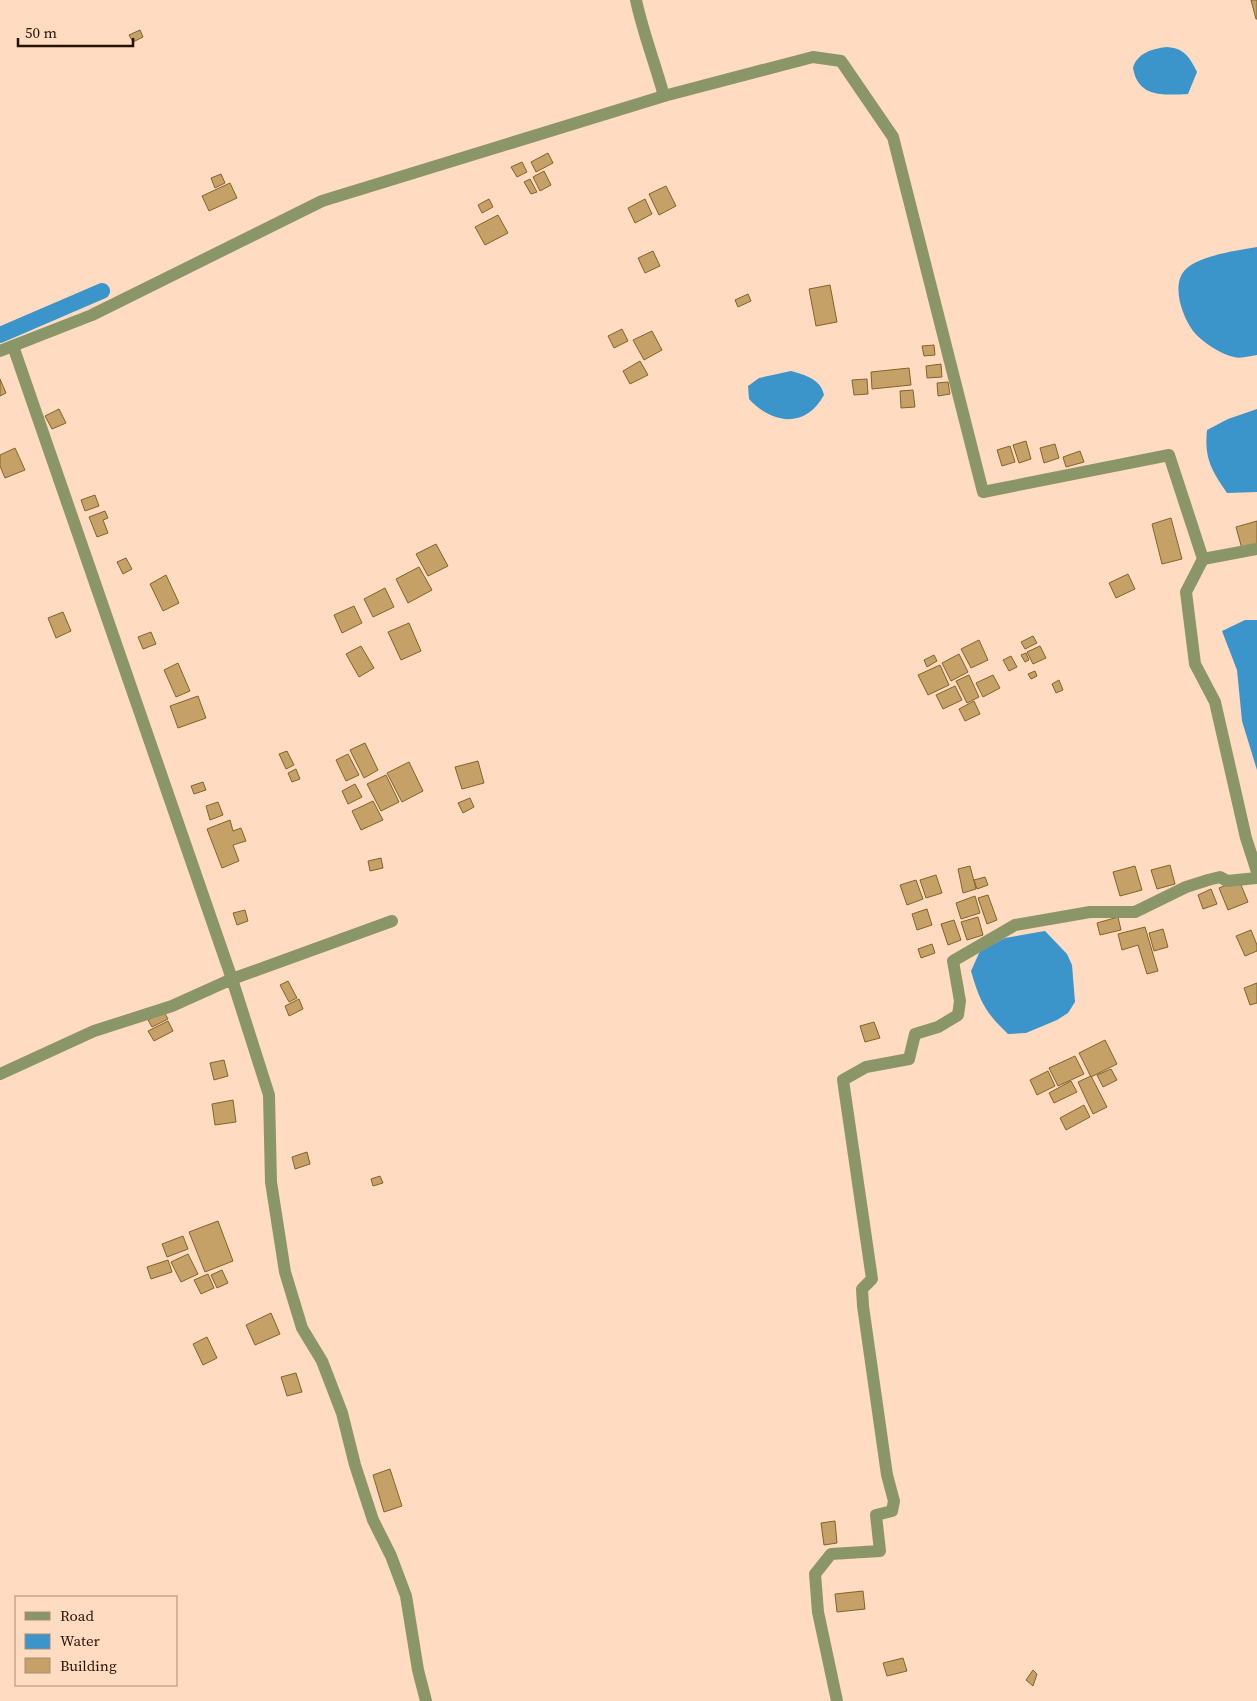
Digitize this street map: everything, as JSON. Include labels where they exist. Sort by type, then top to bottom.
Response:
[{"type":"street","points":[[636,0],[643,30],[649,43],[664,96]]},
{"type":"street","points":[[0,351],[92,315],[322,202],[664,96],[813,57],[841,61],[892,137],[983,492],[1169,455],[1203,559],[1186,592],[1195,664],[1215,702],[1246,838],[1257,872]]},
{"type":"street","points":[[13,346],[232,978],[269,1095],[271,1182],[285,1272],[302,1328],[326,1370],[342,1413],[355,1465],[373,1520],[391,1556],[406,1596],[418,1670],[426,1701]]},
{"type":"street","points":[[1203,559],[1257,549]]},
{"type":"street","points":[[837,1701],[818,1612],[815,1574],[831,1554],[880,1551],[876,1515],[892,1511],[894,1501],[887,1475],[863,1306],[862,1289],[872,1279],[843,1080],[866,1067],[909,1059],[915,1034],[938,1027],[958,1015],[960,1001],[954,960],[1015,925],[1090,912],[1136,912],[1186,887],[1208,880],[1220,877],[1227,881],[1257,878]]},
{"type":"street","points":[[0,1074],[94,1031],[172,1006],[232,978],[392,921]]},
{"type":"water","points":[[1166,47],[1182,51],[1191,61],[1197,72],[1188,94],[1170,95],[1153,93],[1140,85],[1136,78],[1133,68],[1138,59],[1150,51]]},
{"type":"water","points":[[1257,247],[1257,355],[1243,358],[1234,357],[1212,347],[1193,331],[1182,309],[1178,292],[1179,284],[1185,270],[1199,261],[1219,254]]},
{"type":"water","points":[[791,371],[812,378],[820,385],[824,395],[817,406],[808,413],[799,418],[779,418],[758,408],[749,399],[748,386],[759,378]]},
{"type":"water","points":[[1257,409],[1257,492],[1227,493],[1210,464],[1206,440],[1207,430],[1228,419]]},
{"type":"water","points":[[1245,620],[1257,620],[1257,770],[1242,721],[1237,670],[1222,631]]},
{"type":"water","points":[[1045,931],[1067,954],[1072,965],[1075,1002],[1068,1013],[1057,1020],[1026,1033],[1008,1034],[984,1006],[971,971],[980,951],[1005,938]]},
{"type":"building","points":[[1251,0],[1257,0],[1257,19],[1256,19]]},
{"type":"building","points":[[140,30],[143,37],[133,42],[129,35]]},
{"type":"building","points":[[548,153],[553,163],[536,172],[531,162]]},
{"type":"building","points":[[522,162],[527,172],[517,177],[511,167]]},
{"type":"building","points":[[544,171],[551,185],[540,191],[533,177]]},
{"type":"building","points":[[221,174],[225,183],[215,188],[211,178]]},
{"type":"building","points":[[530,179],[537,192],[531,194],[524,182]]},
{"type":"building","points":[[230,183],[237,198],[209,211],[202,196]]},
{"type":"building","points":[[666,186],[676,206],[659,215],[649,194]]},
{"type":"building","points":[[489,199],[493,207],[482,213],[478,205]]},
{"type":"building","points":[[645,199],[652,214],[635,223],[628,208]]},
{"type":"building","points":[[498,215],[508,233],[485,245],[475,227]]},
{"type":"building","points":[[653,251],[660,266],[645,273],[638,258]]},
{"type":"building","points":[[830,285],[837,322],[816,326],[809,289]]},
{"type":"building","points":[[748,294],[751,301],[738,307],[735,300]]},
{"type":"building","points":[[622,329],[628,341],[614,348],[608,336]]},
{"type":"building","points":[[652,331],[662,350],[644,360],[633,340]]},
{"type":"building","points":[[934,345],[935,355],[924,356],[922,346]]},
{"type":"building","points":[[640,361],[648,375],[630,384],[623,371]]},
{"type":"building","points":[[941,364],[942,377],[927,378],[926,366]]},
{"type":"building","points":[[909,368],[911,385],[872,389],[871,372]]},
{"type":"building","points":[[0,379],[6,393],[0,396]]},
{"type":"building","points":[[867,379],[868,394],[854,395],[852,380]]},
{"type":"building","points":[[948,382],[950,394],[938,396],[937,383]]},
{"type":"building","points":[[913,390],[915,407],[901,408],[900,391]]},
{"type":"building","points":[[59,409],[66,423],[52,429],[45,416]]},
{"type":"building","points":[[1026,441],[1031,459],[1019,463],[1013,445]]},
{"type":"building","points":[[1055,444],[1059,458],[1044,463],[1040,448]]},
{"type":"building","points":[[1010,446],[1015,462],[1002,466],[997,450]]},
{"type":"building","points":[[15,448],[25,470],[5,478],[0,466],[0,455]]},
{"type":"building","points":[[1080,451],[1084,462],[1066,467],[1063,457]]},
{"type":"building","points":[[95,495],[99,506],[85,511],[81,500]]},
{"type":"building","points":[[105,511],[108,518],[103,520],[108,533],[97,537],[89,517]]},
{"type":"building","points":[[1171,518],[1182,559],[1162,564],[1152,524]]},
{"type":"building","points":[[1257,521],[1257,545],[1242,549],[1236,527]]},
{"type":"building","points":[[436,544],[448,566],[428,576],[416,554]]},
{"type":"building","points":[[126,558],[132,569],[123,574],[117,562]]},
{"type":"building","points":[[419,567],[432,590],[408,603],[396,579]]},
{"type":"building","points":[[1128,574],[1135,589],[1116,598],[1109,583]]},
{"type":"building","points":[[166,575],[179,603],[163,611],[150,584]]},
{"type":"building","points":[[385,588],[394,607],[373,617],[364,599]]},
{"type":"building","points":[[354,606],[362,623],[342,633],[334,615]]},
{"type":"building","points":[[63,612],[71,631],[56,638],[48,618]]},
{"type":"building","points":[[409,623],[421,651],[401,660],[388,632]]},
{"type":"building","points":[[151,632],[156,644],[143,649],[138,637]]},
{"type":"building","points":[[1033,636],[1037,643],[1025,649],[1021,642]]},
{"type":"building","points":[[979,640],[988,660],[971,668],[961,649]]},
{"type":"building","points":[[361,646],[374,668],[359,677],[346,654]]},
{"type":"building","points":[[1040,646],[1046,658],[1033,664],[1027,652]]},
{"type":"building","points":[[1026,653],[1029,660],[1025,662],[1021,655]]},
{"type":"building","points":[[959,654],[968,672],[951,681],[942,663]]},
{"type":"building","points":[[934,655],[937,661],[927,667],[924,660]]},
{"type":"building","points":[[1011,656],[1017,667],[1009,671],[1003,660]]},
{"type":"building","points":[[178,663],[190,691],[176,697],[164,670]]},
{"type":"building","points":[[940,665],[949,685],[928,695],[918,675]]},
{"type":"building","points":[[1035,671],[1037,676],[1031,679],[1028,674]]},
{"type":"building","points":[[969,675],[979,697],[967,703],[956,681]]},
{"type":"building","points":[[993,675],[1000,688],[983,697],[976,683]]},
{"type":"building","points":[[1059,680],[1063,690],[1056,693],[1052,684]]},
{"type":"building","points":[[955,686],[962,700],[943,709],[936,695]]},
{"type":"building","points":[[198,696],[206,718],[178,728],[170,706]]},
{"type":"building","points":[[974,701],[980,714],[965,721],[959,709]]},
{"type":"building","points":[[365,743],[378,770],[364,778],[350,750]]},
{"type":"building","points":[[287,751],[294,765],[286,769],[279,754]]},
{"type":"building","points":[[348,754],[359,775],[346,781],[336,760]]},
{"type":"building","points":[[478,761],[484,783],[462,789],[455,767]]},
{"type":"building","points":[[409,762],[423,791],[402,802],[387,773]]},
{"type":"building","points":[[296,769],[300,779],[292,782],[288,773]]},
{"type":"building","points":[[386,775],[399,802],[381,811],[367,784]]},
{"type":"building","points":[[203,782],[206,790],[194,794],[191,786]]},
{"type":"building","points":[[355,784],[362,797],[348,804],[342,791]]},
{"type":"building","points":[[470,798],[474,807],[463,813],[458,803]]},
{"type":"building","points":[[373,801],[383,820],[361,830],[352,811]]},
{"type":"building","points":[[218,802],[223,815],[210,820],[206,806]]},
{"type":"building","points":[[230,820],[233,831],[241,828],[246,841],[233,845],[239,861],[222,868],[207,829]]},
{"type":"building","points":[[381,858],[383,868],[370,871],[368,861]]},
{"type":"building","points":[[1170,865],[1175,884],[1157,889],[1151,870]]},
{"type":"building","points":[[970,866],[976,889],[963,893],[958,869]]},
{"type":"building","points":[[1135,866],[1142,890],[1120,896],[1113,872]]},
{"type":"building","points":[[936,875],[942,893],[926,898],[920,880]]},
{"type":"building","points":[[985,877],[988,885],[977,889],[974,880]]},
{"type":"building","points":[[916,880],[923,899],[907,905],[900,885]]},
{"type":"building","points":[[1239,880],[1248,902],[1228,910],[1219,888]]},
{"type":"building","points":[[1211,889],[1217,904],[1203,909],[1198,895]]},
{"type":"building","points":[[988,895],[997,920],[987,924],[978,898]]},
{"type":"building","points":[[975,896],[980,913],[961,919],[956,903]]},
{"type":"building","points":[[927,909],[932,925],[917,930],[912,914]]},
{"type":"building","points":[[245,910],[248,921],[237,925],[233,913]]},
{"type":"building","points":[[978,917],[983,935],[967,940],[961,922]]},
{"type":"building","points":[[1118,917],[1121,930],[1100,935],[1097,923]]},
{"type":"building","points":[[954,920],[961,940],[948,945],[941,924]]},
{"type":"building","points":[[1145,927],[1158,971],[1147,974],[1138,945],[1122,950],[1118,934]]},
{"type":"building","points":[[1163,929],[1168,947],[1154,951],[1149,933]]},
{"type":"building","points":[[1251,930],[1257,945],[1257,951],[1245,956],[1236,936]]},
{"type":"building","points":[[932,944],[935,953],[921,958],[918,949]]},
{"type":"building","points":[[288,981],[297,998],[289,1002],[280,985]]},
{"type":"building","points":[[1257,983],[1257,1003],[1250,1005],[1244,988]]},
{"type":"building","points":[[299,999],[303,1009],[289,1016],[285,1006]]},
{"type":"building","points":[[164,1012],[168,1019],[152,1027],[148,1020]]},
{"type":"building","points":[[168,1021],[173,1031],[154,1041],[148,1031]]},
{"type":"building","points":[[874,1022],[880,1038],[865,1042],[860,1026]]},
{"type":"building","points":[[1105,1040],[1117,1064],[1091,1077],[1079,1053]]},
{"type":"building","points":[[1075,1056],[1084,1074],[1058,1086],[1049,1068]]},
{"type":"building","points":[[224,1060],[228,1076],[214,1080],[210,1063]]},
{"type":"building","points":[[1111,1069],[1117,1080],[1103,1087],[1097,1075]]},
{"type":"building","points":[[1048,1071],[1055,1086],[1037,1095],[1030,1080]]},
{"type":"building","points":[[1091,1076],[1107,1107],[1093,1114],[1078,1082]]},
{"type":"building","points":[[1071,1081],[1077,1092],[1054,1103],[1049,1093]]},
{"type":"building","points":[[233,1100],[236,1122],[215,1125],[212,1104]]},
{"type":"building","points":[[1084,1105],[1090,1117],[1066,1130],[1060,1118]]},
{"type":"building","points":[[307,1152],[310,1164],[295,1169],[292,1157]]},
{"type":"building","points":[[380,1176],[383,1183],[373,1186],[371,1179]]},
{"type":"building","points":[[218,1221],[233,1261],[205,1272],[189,1232]]},
{"type":"building","points":[[183,1236],[188,1249],[167,1257],[162,1244]]},
{"type":"building","points":[[188,1254],[198,1274],[181,1282],[171,1262]]},
{"type":"building","points":[[168,1260],[172,1272],[151,1279],[147,1267]]},
{"type":"building","points":[[222,1270],[228,1283],[217,1288],[211,1275]]},
{"type":"building","points":[[208,1274],[214,1288],[201,1294],[194,1280]]},
{"type":"building","points":[[271,1313],[280,1334],[255,1345],[246,1325]]},
{"type":"building","points":[[207,1337],[217,1358],[203,1365],[193,1344]]},
{"type":"building","points":[[296,1373],[302,1392],[287,1396],[281,1377]]},
{"type":"building","points":[[390,1469],[402,1506],[384,1512],[373,1475]]},
{"type":"building","points":[[835,1521],[837,1543],[824,1545],[821,1523]]},
{"type":"building","points":[[863,1591],[865,1609],[837,1612],[835,1594]]},
{"type":"building","points":[[903,1658],[907,1671],[887,1676],[883,1663]]},
{"type":"building","points":[[1033,1670],[1037,1674],[1033,1686],[1026,1680]]},
{"type":"waterway","points":[[0,335],[102,291]]}]
